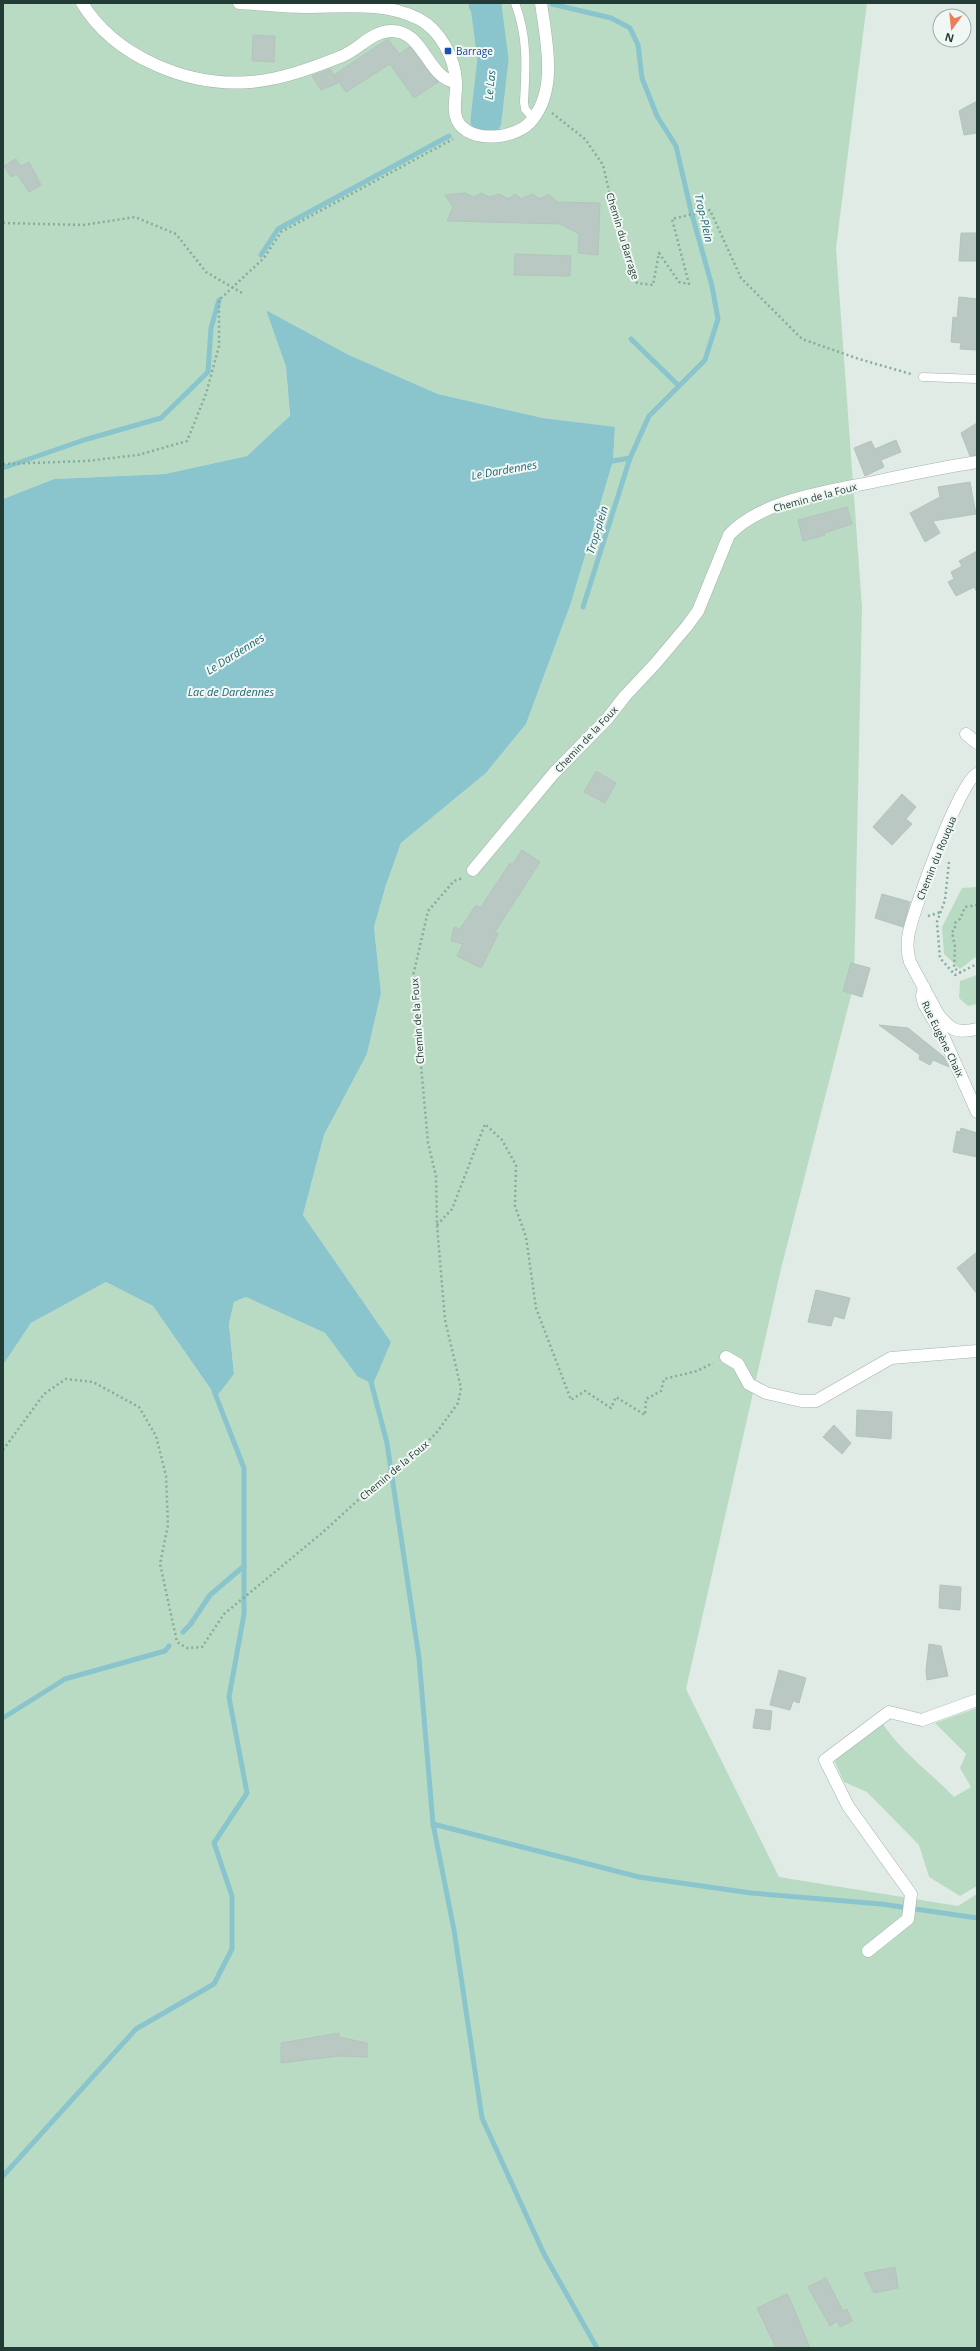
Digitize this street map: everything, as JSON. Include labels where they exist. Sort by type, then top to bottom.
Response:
[{"type":"street","points":[[82,3],[89,14],[107,32],[142,58],[171,72],[197,78],[250,82],[306,70],[343,56],[377,34],[392,31],[406,35],[416,42],[444,79],[456,82]]},
{"type":"street","points":[[239,3],[305,7],[379,7],[408,15],[425,23],[439,38],[453,62],[456,82],[455,116],[459,123],[470,131],[493,137],[508,136],[528,125],[542,105],[546,95],[547,63],[541,3]]},
{"type":"street","name":"Chemin de la Foux","points":[[473,870],[554,773],[607,719],[625,696],[688,626],[698,611],[729,535],[737,527],[762,512],[782,504],[859,486],[977,462]]},
{"type":"street","points":[[966,734],[977,743]]},
{"type":"street","name":"Chemin du Rouqua","points":[[977,774],[971,777],[961,794],[929,870],[909,933],[908,954],[938,1014],[951,1029],[961,1031],[977,1029]]},
{"type":"street","name":"Rue Eugène Chaix","points":[[924,987],[922,996],[924,1004],[944,1038],[977,1112]]},
{"type":"street","points":[[726,1357],[738,1364],[749,1384],[766,1393],[801,1401],[816,1401],[891,1358],[977,1352]]},
{"type":"street","points":[[868,1951],[908,1919],[911,1896],[848,1806],[825,1760],[889,1712],[922,1720],[977,1700]]},
{"type":"lane","points":[[515,3],[524,30],[526,50],[525,109],[534,118]]},
{"type":"lane","points":[[923,377],[977,379]]},
{"type":"path","name":"Chemin du Barrage","points":[[542,105],[585,140],[604,165],[614,212],[636,283],[653,285],[660,253],[679,282],[689,284],[672,219],[710,210],[741,278],[802,339],[859,359],[923,377]]},
{"type":"path","points":[[3,464],[86,461],[138,455],[187,441],[206,394],[219,346],[219,300],[233,289],[264,258],[281,232],[470,131]]},
{"type":"path","points":[[3,223],[83,225],[136,217],[176,234],[206,272],[244,294]]},
{"type":"path","points":[[950,856],[945,900],[937,922],[940,958],[955,975],[977,964]]},
{"type":"path","name":"Chemin de la Foux","points":[[3,1450],[44,1394],[66,1380],[93,1382],[139,1407],[156,1436],[166,1476],[168,1525],[160,1564],[172,1626],[177,1642],[187,1648],[202,1647],[224,1614],[322,1533],[391,1470],[414,1456],[437,1432],[458,1403],[461,1388],[445,1320],[437,1225],[436,1176],[428,1143],[413,976],[428,911],[454,881],[460,880],[473,870]]},
{"type":"path","points":[[961,973],[954,968],[955,947],[952,932],[956,929],[955,924],[960,919],[965,906],[977,905]]},
{"type":"path","points":[[437,1225],[452,1209],[485,1124],[502,1140],[516,1165],[514,1206],[526,1237],[536,1308],[571,1400],[584,1391],[610,1408],[616,1397],[645,1415],[646,1399],[661,1391],[664,1379],[697,1371],[726,1357]]},
{"type":"green space","points":[[3,3],[867,3],[836,248],[862,607],[854,984],[781,1269],[686,1689],[779,1877],[958,1906],[977,1894],[977,2348],[3,2348],[3,1365],[31,1323],[106,1282],[153,1306],[215,1396],[234,1374],[229,1324],[234,1302],[246,1297],[325,1333],[357,1376],[391,1342],[303,1215],[324,1135],[367,1054],[381,993],[374,927],[386,885],[401,843],[486,773],[526,724],[571,603],[613,461],[615,428],[543,418],[438,394],[349,355],[266,310],[286,367],[290,417],[247,456],[165,474],[54,479],[3,499]]},
{"type":"green space","points":[[977,887],[977,956],[960,969],[944,954],[942,927],[962,888]]},
{"type":"green space","points":[[977,975],[977,1004],[968,1006],[959,998],[960,981]]},
{"type":"green space","points":[[977,1708],[977,1886],[960,1896],[929,1877],[919,1845],[867,1792],[844,1782],[835,1762],[837,1758],[881,1721],[897,1742],[954,1797],[971,1787],[960,1768],[966,1754],[935,1723]]},
{"type":"water","name":"Lac de Dardennes","points":[[266,310],[349,355],[438,394],[543,418],[615,427],[613,461],[571,603],[526,724],[486,773],[401,843],[386,885],[374,927],[381,993],[367,1054],[324,1135],[303,1215],[391,1342],[373,1384],[357,1376],[325,1333],[246,1297],[234,1302],[229,1324],[234,1374],[216,1397],[153,1306],[106,1282],[31,1323],[3,1365],[3,499],[54,479],[165,474],[247,456],[290,416],[286,367]]},
{"type":"building","points":[[253,35],[275,36],[274,62],[252,61]]},
{"type":"building","points":[[388,39],[399,54],[410,47],[438,82],[414,98],[390,64],[346,92],[334,75]]},
{"type":"building","points":[[330,69],[338,83],[321,90],[312,76]]},
{"type":"building","points":[[977,101],[977,133],[964,135],[959,111]]},
{"type":"building","points":[[16,159],[21,166],[29,162],[41,185],[29,192],[17,174],[11,177],[4,166]]},
{"type":"building","points":[[465,193],[474,197],[481,193],[490,197],[499,194],[509,199],[515,194],[521,199],[532,194],[540,199],[548,194],[558,202],[600,203],[598,255],[578,253],[579,234],[560,224],[447,221],[453,207],[445,195]]},
{"type":"building","points":[[961,233],[977,233],[977,261],[959,261]]},
{"type":"building","points":[[515,254],[571,256],[570,276],[514,275]]},
{"type":"building","points":[[959,297],[977,299],[977,350],[960,349],[961,343],[951,342],[953,317],[957,318]]},
{"type":"building","points":[[977,423],[977,455],[970,456],[961,433]]},
{"type":"building","points":[[896,440],[901,452],[881,460],[884,467],[865,476],[854,448],[871,441],[875,449]]},
{"type":"building","points":[[970,482],[976,514],[933,521],[940,533],[925,542],[910,513],[940,497],[938,487]]},
{"type":"building","points":[[847,507],[852,524],[824,533],[825,535],[803,541],[798,520]]},
{"type":"building","points":[[977,551],[977,592],[974,587],[956,596],[948,582],[954,579],[951,572],[962,566],[959,561]]},
{"type":"building","points":[[596,771],[616,783],[605,803],[584,792]]},
{"type":"building","points":[[902,794],[916,807],[906,819],[912,824],[892,845],[873,827]]},
{"type":"building","points":[[522,850],[540,862],[495,932],[498,934],[481,968],[457,956],[463,944],[451,941],[454,927],[460,929],[476,905],[480,908],[510,863],[512,865]]},
{"type":"building","points":[[882,894],[910,902],[903,927],[875,918]]},
{"type":"building","points":[[851,963],[870,968],[862,997],[843,991]]},
{"type":"building","points":[[879,1025],[908,1028],[944,1057],[949,1067],[933,1060],[930,1065],[919,1059],[920,1055]]},
{"type":"building","points":[[961,1128],[977,1133],[977,1157],[953,1152],[957,1131],[960,1132]]},
{"type":"building","points":[[977,1252],[977,1294],[957,1268]]},
{"type":"building","points":[[816,1290],[850,1298],[844,1319],[834,1316],[831,1326],[808,1322]]},
{"type":"building","points":[[857,1410],[892,1412],[891,1439],[856,1436]]},
{"type":"building","points":[[834,1425],[851,1443],[842,1454],[823,1437]]},
{"type":"building","points":[[940,1585],[961,1587],[960,1610],[939,1608]]},
{"type":"building","points":[[929,1644],[941,1646],[948,1676],[927,1680],[926,1670]]},
{"type":"building","points":[[779,1670],[806,1678],[799,1703],[793,1701],[790,1710],[770,1705]]},
{"type":"building","points":[[756,1709],[772,1711],[770,1730],[753,1728]]},
{"type":"building","points":[[339,2033],[339,2037],[367,2043],[367,2057],[338,2056],[281,2063],[281,2043]]},
{"type":"building","points":[[895,2267],[898,2288],[874,2293],[864,2273]]},
{"type":"building","points":[[826,2278],[843,2311],[847,2309],[852,2321],[840,2327],[837,2321],[830,2326],[808,2287]]},
{"type":"building","points":[[787,2294],[810,2348],[776,2348],[757,2308]]},
{"type":"waterway","name":"Le Las","points":[[484,3],[486,6],[493,59],[486,120]]},
{"type":"waterway","name":"Trop-Plein","points":[[552,4],[611,18],[630,28],[638,45],[642,78],[657,116],[676,146],[691,211],[712,286],[718,319],[705,360],[649,416],[630,458],[607,462]]},
{"type":"waterway","points":[[261,255],[278,229],[449,136]]},
{"type":"waterway","points":[[3,468],[84,440],[161,418],[208,372],[211,328],[219,300]]},
{"type":"waterway","points":[[631,339],[679,386]]},
{"type":"waterway","name":"Trop-plein","points":[[583,607],[630,458]]},
{"type":"waterway","points":[[370,1378],[387,1443],[419,1658],[433,1824],[454,1930],[482,2118],[544,2254],[597,2348]]},
{"type":"waterway","points":[[3,2176],[136,2029],[214,1984],[232,1949],[232,1896],[214,1843],[247,1793],[229,1697],[244,1614],[244,1468],[214,1391]]},
{"type":"waterway","points":[[183,1632],[190,1625],[210,1595],[244,1566]]},
{"type":"waterway","points":[[3,1718],[65,1679],[165,1651],[169,1646]]},
{"type":"waterway","points":[[433,1824],[639,1877],[751,1893],[881,1904],[977,1918]]},
{"type":"place","name":"Barrage","points":[[448,51]]},
{"type":"water label","name":"Le Dardennes","points":[[504,470]]},
{"type":"water label","name":"Le Dardennes","points":[[235,654]]}]
